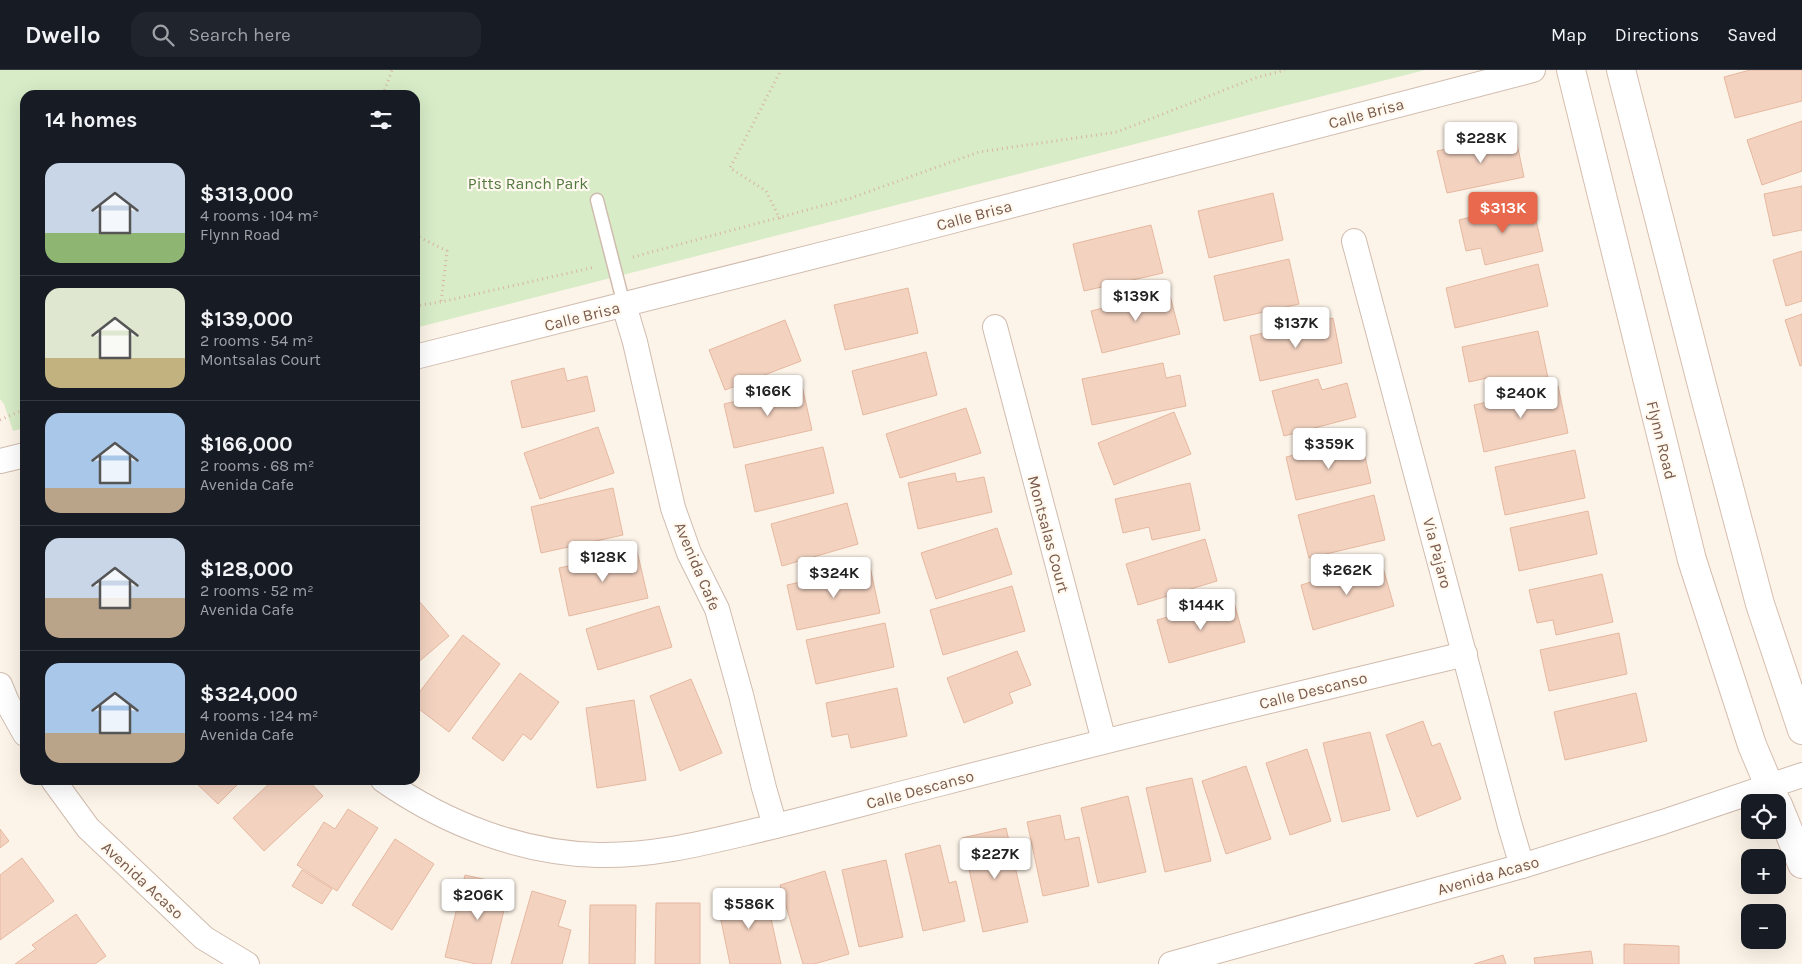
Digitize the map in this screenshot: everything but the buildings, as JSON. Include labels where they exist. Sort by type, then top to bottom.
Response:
[{"type":"main road","name":"Flynn Road","points":[[1571,70],[1692,560],[1749,737],[1773,794]]},
{"type":"main road","points":[[1621,70],[1760,604],[1802,730]]},
{"type":"main road","name":"Flynn Road","points":[[1786,825],[1802,864]]},
{"type":"street","name":"Calle Brisa","points":[[420,356],[624,305],[1533,70]]},
{"type":"street","name":"Via Pajaro","points":[[1354,241],[1522,866]]},
{"type":"street","name":"Avenida Cafe","points":[[624,305],[635,342],[673,508],[689,553],[718,609],[775,826]]},
{"type":"street","name":"Montsalas Court","points":[[995,327],[1104,741]]},
{"type":"street","points":[[0,461],[20,456]]},
{"type":"street","name":"Calle Descanso","points":[[390,785],[442,815],[493,837],[554,851],[597,855],[639,854],[681,849],[1104,741],[1465,654]]},
{"type":"street","points":[[0,685],[20,725]]},
{"type":"street","name":"Avenida Acaso","points":[[1780,794],[1802,775]]},
{"type":"street","name":"Avenida Acaso","points":[[58,785],[88,828],[204,938],[247,964]]},
{"type":"street","name":"Avenida Acaso","points":[[1171,964],[1522,866],[1663,822],[1741,805]]},
{"type":"lane","points":[[597,200],[624,305]]},
{"type":"path","points":[[385,90],[392,70]]},
{"type":"path","points":[[780,219],[766,192],[730,168],[781,70]]},
{"type":"path","points":[[420,305],[442,302],[613,263],[780,219],[851,198],[979,152],[1118,132],[1255,78],[1285,70]]},
{"type":"path","points":[[420,238],[446,251],[442,302]]},
{"type":"path","points":[[0,420],[20,411]]},
{"type":"green space","name":"Pitts Ranch Park","points":[[0,70],[1425,70],[420,327],[420,90],[20,90],[20,429],[13,431],[4,404],[0,399]]}]
